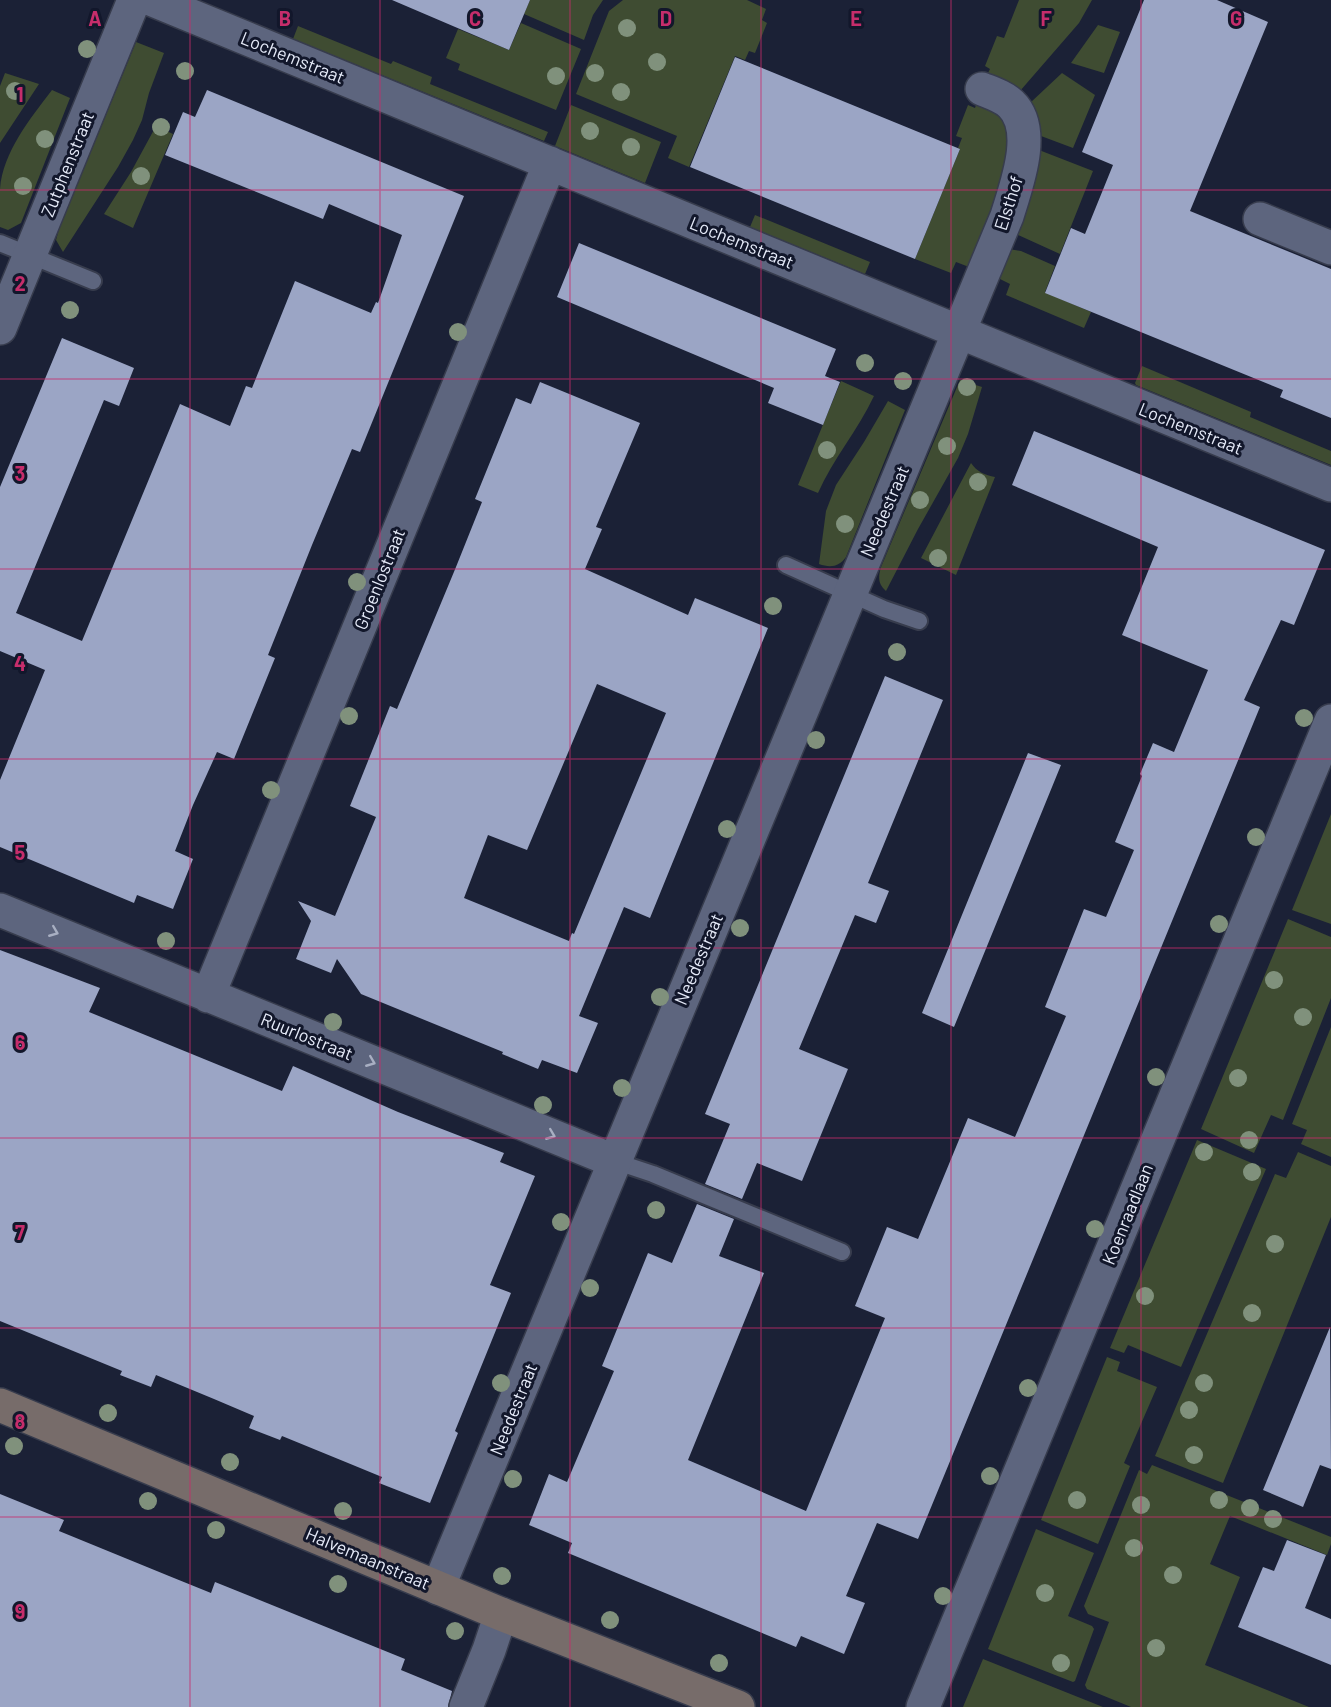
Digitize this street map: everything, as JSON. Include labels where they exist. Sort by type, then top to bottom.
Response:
[{"type":"street","name":"Zutphenstraat","points":[[0,328],[134,0]]},
{"type":"street","name":"Lochemstraat","points":[[153,0],[1331,485]]},
{"type":"street","name":"Elsthof","points":[[959,332],[1007,216],[1024,148],[1023,124],[1014,106],[982,88]]},
{"type":"street","name":"Groenlostraat","points":[[208,996],[550,163]]},
{"type":"street","points":[[1260,219],[1331,248]]},
{"type":"street","name":"Needestraat","points":[[438,1588],[959,332]]},
{"type":"street","name":"Koenraadlaan","points":[[923,1707],[1331,721]]},
{"type":"street","name":"Ruurlostraat","points":[[0,910],[614,1161]]},
{"type":"street","name":"Halvemaanstraat","points":[[0,1405],[501,1614],[738,1707]]},
{"type":"street","points":[[466,1707],[501,1614]]},
{"type":"lane","points":[[0,243],[93,281]]},
{"type":"lane","points":[[786,565],[919,621]]},
{"type":"lane","points":[[614,1161],[653,1174],[842,1252]]},
{"type":"green space","points":[[530,0],[603,0],[593,15],[584,40],[524,14]]},
{"type":"green space","points":[[623,0],[747,0],[766,9],[762,20],[767,23],[755,53],[749,51],[745,60],[735,56],[689,167],[668,158],[677,136],[576,94],[609,11]]},
{"type":"green space","points":[[1019,0],[1092,0],[1079,23],[1020,91],[988,73],[990,69],[985,66],[997,36],[1004,38]]},
{"type":"green space","points":[[521,23],[581,49],[556,110],[458,70],[460,64],[446,58],[458,29],[509,50]]},
{"type":"green space","points":[[1098,25],[1120,32],[1104,73],[1071,63]]},
{"type":"green space","points":[[298,26],[391,64],[393,61],[432,77],[430,84],[548,132],[544,141],[293,39]]},
{"type":"green space","points":[[136,42],[164,53],[142,120],[118,167],[63,252],[56,240],[59,229]]},
{"type":"green space","points":[[5,73],[39,84],[0,143],[0,86]]},
{"type":"green space","points":[[1062,73],[1095,95],[1073,148],[1041,136],[1030,103]]},
{"type":"green space","points":[[52,90],[70,98],[21,223],[8,230],[0,227],[0,189],[6,162],[19,136]]},
{"type":"green space","points":[[977,102],[994,110],[1004,120],[1008,138],[1007,155],[1003,175],[969,267],[956,262],[951,273],[915,259],[960,149],[958,148],[962,138],[956,136],[968,105],[975,108]]},
{"type":"green space","points":[[571,105],[661,142],[645,183],[555,146]]},
{"type":"green space","points":[[156,126],[173,134],[133,228],[104,214],[131,172]]},
{"type":"green space","points":[[1039,150],[1093,171],[1060,254],[1014,233]]},
{"type":"green space","points":[[755,215],[870,262],[865,274],[750,227]]},
{"type":"green space","points":[[1008,249],[1021,251],[1055,266],[1045,292],[1091,312],[1084,328],[1006,295],[1010,284],[998,278]]},
{"type":"green space","points":[[1142,366],[1251,412],[1250,417],[1331,451],[1331,465],[1136,385]]},
{"type":"green space","points":[[960,380],[982,387],[968,434],[958,458],[886,591],[879,580],[881,567]]},
{"type":"green space","points":[[841,381],[874,396],[818,493],[798,485]]},
{"type":"green space","points":[[888,401],[905,410],[846,557],[834,566],[819,564],[826,511],[836,485]]},
{"type":"green space","points":[[971,463],[982,473],[995,477],[956,575],[921,558]]},
{"type":"green space","points":[[1331,814],[1331,924],[1292,910]]},
{"type":"green space","points":[[1288,919],[1331,937],[1331,998],[1283,1120],[1271,1115],[1254,1153],[1201,1129]]},
{"type":"green space","points":[[1331,1027],[1331,1157],[1301,1144],[1307,1130],[1292,1124]]},
{"type":"green space","points":[[1197,1140],[1266,1169],[1181,1367],[1128,1345],[1124,1353],[1110,1348]]},
{"type":"green space","points":[[1298,1152],[1331,1166],[1331,1217],[1223,1483],[1155,1456],[1275,1174],[1286,1178]]},
{"type":"green space","points":[[1107,1357],[1120,1362],[1117,1371],[1157,1387],[1124,1463],[1130,1466],[1098,1544],[1041,1520]]},
{"type":"green space","points":[[1152,1465],[1331,1537],[1327,1555],[1230,1516],[1210,1564],[1240,1577],[1205,1665],[1309,1707],[1131,1707],[1087,1689],[1085,1685],[1109,1622],[1088,1614],[1084,1606],[1139,1470],[1147,1474]]},
{"type":"green space","points":[[1036,1529],[1094,1553],[1068,1616],[1094,1629],[1073,1682],[988,1649]]},
{"type":"green space","points":[[983,1659],[1103,1707],[963,1707]]},
{"type":"building","points":[[392,0],[530,0],[509,50]]},
{"type":"building","points":[[1144,0],[1217,0],[1268,22],[1190,211],[1331,269],[1331,418],[1280,397],[1283,390],[1045,293],[1071,228],[1085,234],[1113,165],[1082,152]]},
{"type":"building","points":[[735,57],[960,149],[915,259],[690,167]]},
{"type":"building","points":[[207,90],[464,196],[360,452],[352,449],[312,545],[268,655],[275,658],[234,759],[217,752],[193,805],[175,851],[193,859],[173,909],[137,895],[134,903],[0,847],[0,780],[45,670],[0,651],[0,487],[62,338],[134,368],[119,406],[104,400],[16,613],[82,641],[180,404],[230,426],[246,386],[252,388],[295,281],[371,313],[376,302],[378,303],[402,235],[329,204],[323,219],[165,155],[183,112],[195,117]]},
{"type":"building","points":[[579,243],[836,349],[825,376],[840,382],[823,425],[768,403],[774,388],[557,297]]},
{"type":"building","points":[[540,382],[640,423],[596,527],[602,529],[585,569],[688,615],[695,598],[768,628],[650,918],[624,907],[579,1016],[598,1023],[577,1073],[542,1060],[538,1069],[502,1054],[503,1052],[361,994],[337,959],[331,973],[296,959],[311,921],[298,901],[335,916],[376,817],[350,806],[390,706],[397,709],[456,567],[482,502],[475,499],[516,398],[531,404]],"holes":[[[597,684],[666,713],[574,934],[572,933],[569,941],[464,898],[488,835],[527,850]]]},
{"type":"building","points":[[1034,431],[1325,550],[1294,625],[1281,620],[1244,700],[1260,707],[918,1539],[877,1523],[846,1596],[865,1603],[844,1654],[801,1636],[796,1647],[568,1553],[572,1543],[529,1525],[549,1474],[567,1482],[614,1371],[602,1366],[648,1253],[672,1263],[697,1204],[734,1219],[719,1256],[764,1273],[688,1460],[806,1511],[885,1318],[855,1306],[887,1227],[918,1239],[968,1118],[1015,1137],[1066,1016],[1045,1007],[1084,909],[1106,917],[1134,850],[1115,842],[1142,776],[1140,774],[1153,743],[1174,752],[1208,670],[1122,635],[1158,547],[1012,485]]},
{"type":"building","points":[[885,676],[943,700],[868,883],[889,891],[876,923],[855,915],[799,1049],[848,1069],[802,1181],[757,1163],[742,1199],[705,1184],[730,1124],[705,1114]]},
{"type":"building","points":[[1028,753],[1061,765],[954,1027],[922,1013]]},
{"type":"building","points":[[0,950],[100,988],[89,1012],[282,1091],[293,1066],[398,1112],[504,1153],[500,1162],[535,1176],[490,1285],[511,1293],[455,1431],[458,1433],[430,1503],[379,1483],[382,1477],[282,1436],[280,1440],[249,1428],[254,1416],[214,1399],[156,1375],[151,1387],[120,1375],[122,1371],[0,1321]]},
{"type":"building","points":[[1330,1327],[1331,1469],[1320,1465],[1303,1507],[1263,1490]]},
{"type":"building","points":[[0,1494],[64,1520],[59,1531],[169,1576],[211,1593],[215,1582],[405,1659],[401,1670],[452,1691],[448,1707],[0,1707]]},
{"type":"building","points":[[1287,1540],[1326,1555],[1305,1608],[1331,1619],[1331,1665],[1238,1627],[1263,1567],[1274,1571]]}]
